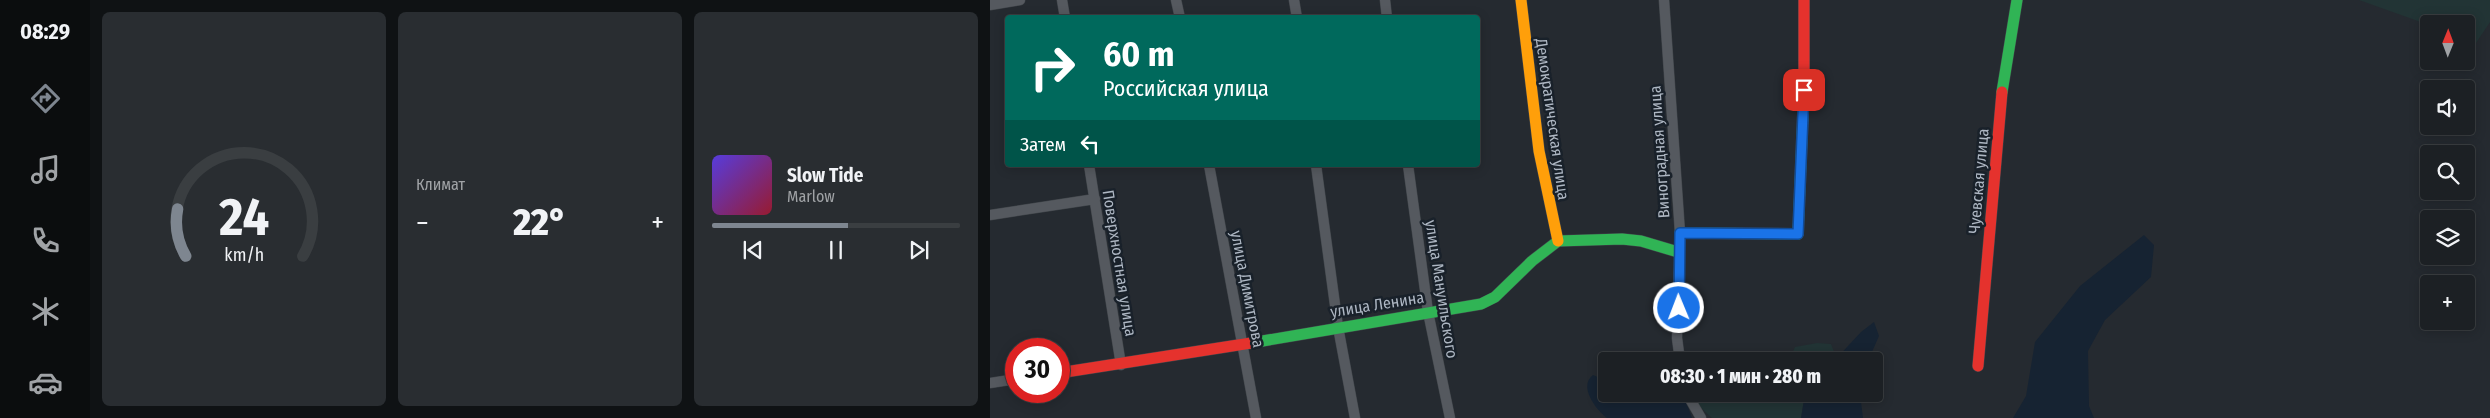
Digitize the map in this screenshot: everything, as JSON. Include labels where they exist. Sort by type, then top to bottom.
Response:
[{"type":"street","points":[[990,5],[1020,0]]},
{"type":"street","points":[[1062,0],[1064,15]]},
{"type":"street","points":[[1176,0],[1179,15]]},
{"type":"street","points":[[1294,0],[1296,15]]},
{"type":"street","points":[[1385,0],[1387,15]]},
{"type":"street","name":"Демократическая улица","points":[[1521,0],[1537,144],[1548,204],[1558,241]]},
{"type":"street","name":"Виноградная улица","points":[[1664,0],[1680,233],[1677,338],[1679,352]]},
{"type":"street","points":[[1680,233],[1798,234],[1805,72],[1804,0]]},
{"type":"street","name":"Чуевская улица","points":[[1978,366],[2003,82],[2018,0]]},
{"type":"street","name":"Поверхностная улица","points":[[1089,167],[1121,365]]},
{"type":"street","name":"улица Димитрова","points":[[1208,167],[1256,418]]},
{"type":"street","points":[[1316,167],[1338,327],[1355,418]]},
{"type":"street","name":"улица Мануильского","points":[[1408,167],[1428,312],[1450,418]]},
{"type":"street","points":[[990,215],[1095,199]]},
{"type":"street","points":[[1558,241],[1622,239],[1641,241],[1678,252]]},
{"type":"street","name":"улица Ленина","points":[[1070,372],[1121,365],[1481,304],[1495,297],[1532,261],[1558,241]]},
{"type":"street","points":[[990,382],[1005,380]]},
{"type":"street","points":[[1692,402],[1701,418]]},
{"type":"shaded area","points":[[2359,0],[2490,0],[2490,22],[2476,43],[2475,15],[2420,15],[2420,22]]},
{"type":"shaded area","points":[[1817,343],[1831,344],[1834,352],[1793,352],[1795,347]]},
{"type":"shaded area","points":[[1697,402],[1804,402],[1801,418],[1712,418]]},
{"type":"water","points":[[2144,235],[2154,245],[2151,277],[2105,320],[2088,351],[2089,406],[2094,418],[2013,418],[2026,396],[2035,342],[2080,286]]},
{"type":"water","points":[[1874,322],[1879,336],[1872,352],[1842,352],[1861,332]]},
{"type":"water","points":[[1593,375],[1598,377],[1598,402],[1686,402],[1692,418],[1607,418],[1590,398],[1587,385]]},
{"type":"water","points":[[1804,402],[1861,402],[1863,418],[1801,418]]},
{"type":"traffic: fast","points":[[2002,92],[2017,0]]},
{"type":"traffic: fast","points":[[1680,233],[1798,234],[1804,89]]},
{"type":"traffic: fast","points":[[1251,343],[1481,304],[1495,297],[1532,261],[1558,241],[1622,239],[1641,241],[1678,252]]},
{"type":"traffic: slow","points":[[1521,0],[1539,151],[1558,241]]},
{"type":"traffic: jam","points":[[1804,0],[1804,89]]},
{"type":"traffic: jam","points":[[1978,366],[2002,92]]},
{"type":"traffic: jam","points":[[1070,371],[1251,343]]},
{"type":"route","points":[[1679,308],[1678,252],[1680,233],[1798,234],[1804,90]]}]
